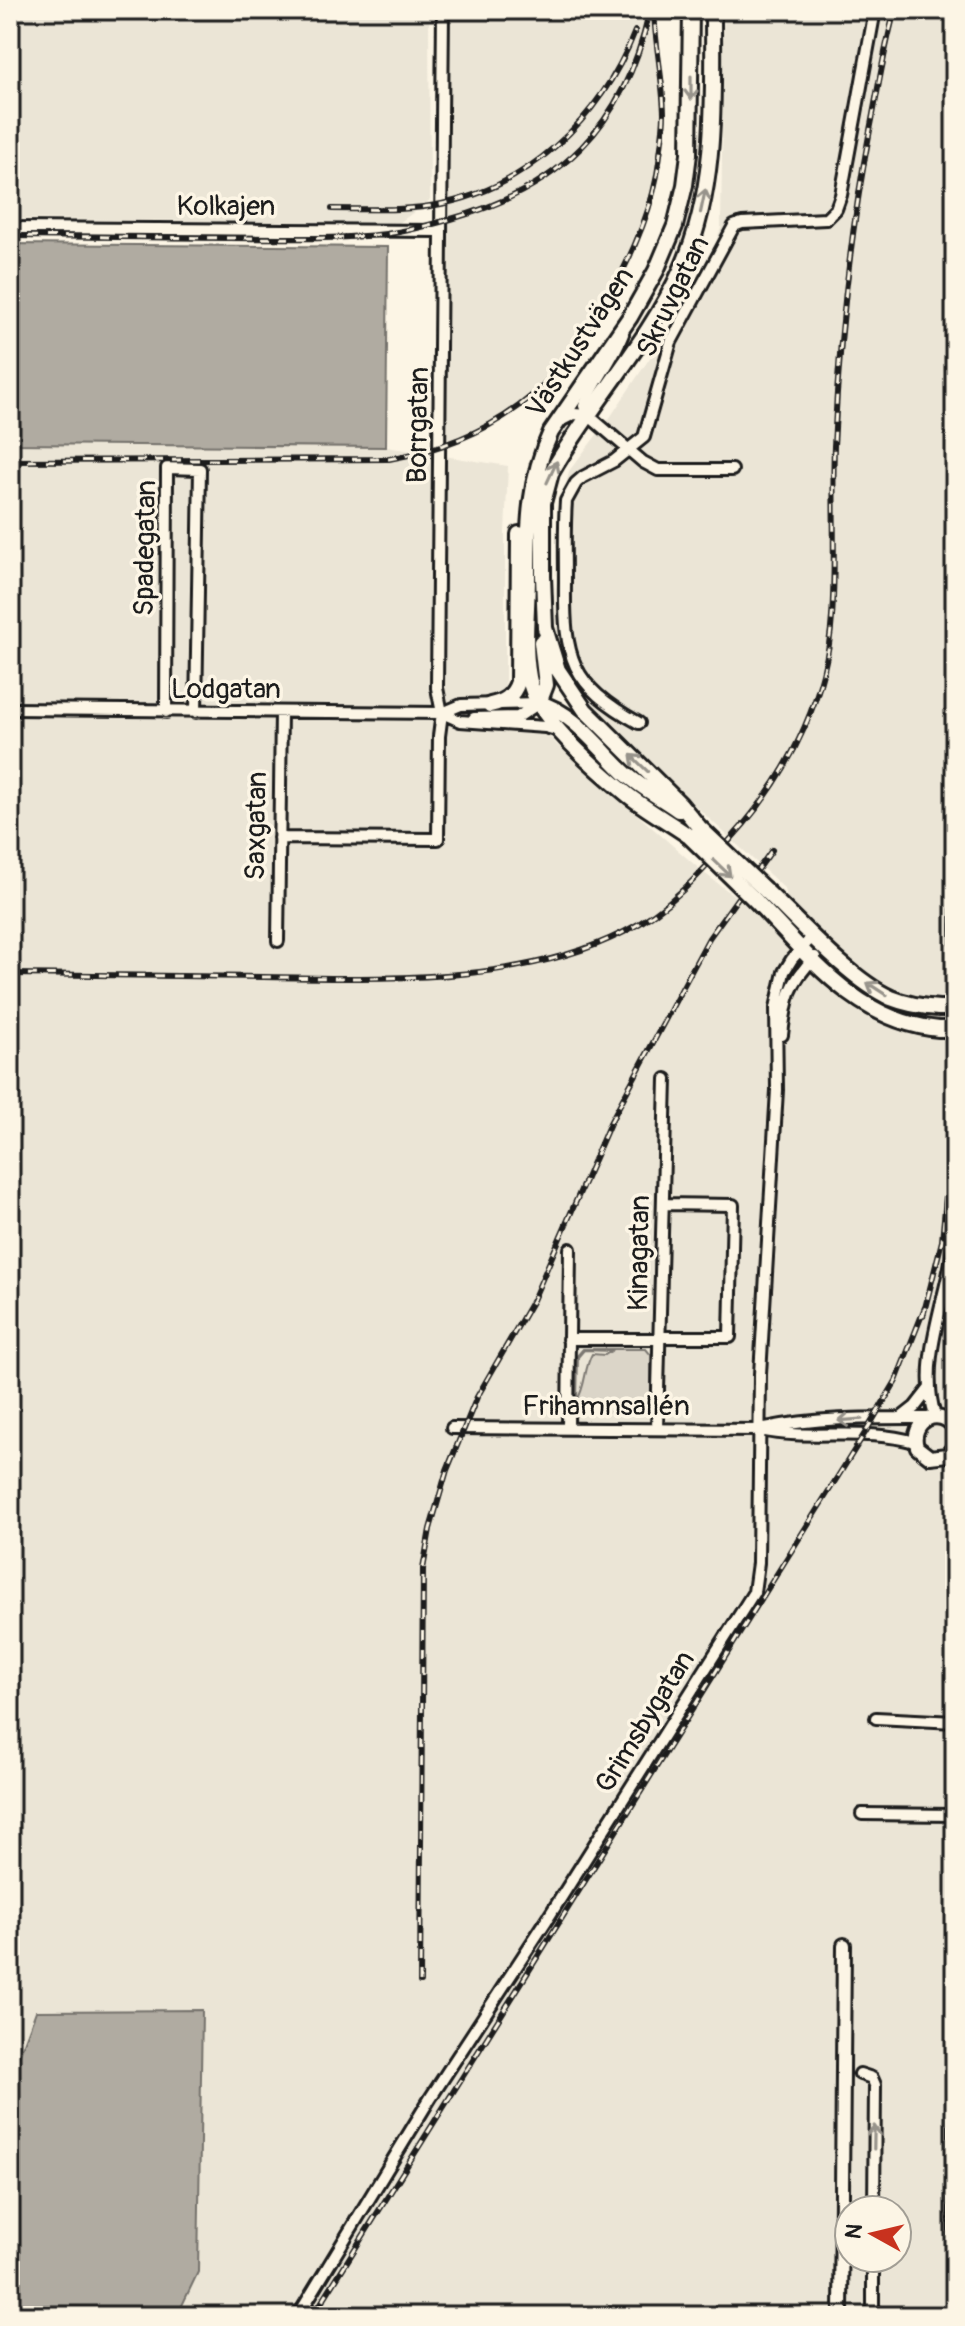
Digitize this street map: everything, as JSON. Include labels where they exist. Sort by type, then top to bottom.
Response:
[{"type":"main road","name":"Västkustvägen","points":[[691,10],[691,118],[685,185],[666,250],[630,317],[551,432],[540,457],[529,504],[527,663],[531,688],[546,717],[560,731],[628,795],[693,828]]},
{"type":"main road","name":"Västkustvägen","points":[[713,10],[711,150],[700,217],[681,271],[665,300],[559,457],[546,486],[543,503],[545,628],[553,657],[566,684],[585,710],[680,804],[693,828],[760,894],[880,992],[905,1003],[955,1008]]},
{"type":"main road","points":[[490,705],[512,695],[518,682],[519,529],[526,488],[540,457]]},
{"type":"main road","name":"Västkustvägen","points":[[539,703],[546,685],[540,639],[543,576]]},
{"type":"main road","points":[[539,703],[565,715],[629,777],[693,828]]},
{"type":"main road","name":"Västkustvägen","points":[[760,894],[812,961],[854,998],[869,1008],[910,1025],[955,1029]]},
{"type":"street","name":"Borrgatan","points":[[279,838],[438,839],[442,713],[437,688],[443,10]]},
{"type":"street","name":"Skruvgatan","points":[[629,450],[644,437],[651,419],[661,369],[675,332],[734,226],[826,219],[836,209],[875,10]]},
{"type":"street","name":"Kolkajen","points":[[10,228],[441,231]]},
{"type":"street","points":[[630,317],[611,361],[584,406],[588,415],[643,462],[658,470],[732,470]]},
{"type":"street","points":[[560,421],[574,414],[588,415]]},
{"type":"street","points":[[629,450],[583,477],[566,501],[564,625],[570,655],[584,680],[611,707],[639,723]]},
{"type":"street","name":"Spadegatan","points":[[166,712],[167,468],[200,469],[196,712]]},
{"type":"street","name":"Lodgatan","points":[[460,721],[518,717],[539,703]]},
{"type":"street","name":"Lodgatan","points":[[10,709],[442,713],[461,705],[539,703]]},
{"type":"street","name":"Saxgatan","points":[[278,941],[281,712]]},
{"type":"street","name":"Lodgatan","points":[[442,713],[460,721],[545,727],[560,731]]},
{"type":"street","name":"Grimsbygatan","points":[[298,2316],[431,2097],[754,1592],[758,1563],[760,1430],[778,993],[784,972],[801,947],[813,936]]},
{"type":"street","name":"Grimsbygatan","points":[[777,1073],[789,990],[799,973],[825,947]]},
{"type":"street","name":"Kinagatan","points":[[657,1429],[666,1079]]},
{"type":"street","points":[[568,1339],[730,1337],[733,1205],[663,1204]]},
{"type":"street","points":[[935,1417],[929,1389],[935,1334],[955,1237]]},
{"type":"street","points":[[568,1428],[570,1249]]},
{"type":"street","points":[[901,1418],[915,1407],[929,1389]]},
{"type":"street","name":"Frihamnsallén","points":[[760,1430],[786,1424],[955,1414]]},
{"type":"street","points":[[953,1449],[940,1458],[930,1457],[922,1453],[915,1442],[917,1428],[935,1417],[948,1420],[955,1429]]},
{"type":"street","name":"Frihamnsallén","points":[[452,1428],[760,1430],[785,1435],[865,1433],[892,1435],[915,1442]]},
{"type":"street","points":[[876,1718],[955,1722]]},
{"type":"street","points":[[862,1814],[955,1815]]},
{"type":"street","points":[[841,2316],[844,1945]]},
{"type":"street","points":[[954,2316],[955,2044]]},
{"type":"street","points":[[860,2074],[872,2078],[875,2085],[874,2194]]},
{"type":"street","points":[[873,2274],[873,2316]]},
{"type":"shaded area","points":[[10,10],[429,10],[430,200],[399,223],[10,219]]},
{"type":"shaded area","points":[[443,10],[654,10],[664,115],[659,164],[647,217],[611,291],[585,331],[542,386],[519,406],[488,425],[440,446]]},
{"type":"shaded area","points":[[724,10],[955,10],[955,2316],[177,2316],[198,2272],[202,2010],[36,2011],[10,2080],[10,444],[386,447],[508,466],[505,684],[556,744],[703,872],[800,946],[785,889],[590,708],[557,664],[555,599],[561,508],[569,471],[609,419],[702,280],[721,228]]},
{"type":"shaded area","points":[[10,244],[388,247],[386,447],[10,444]]},
{"type":"shaded area","points":[[583,1349],[646,1349],[651,1355],[651,1405],[646,1412],[581,1411],[575,1402],[577,1356]],"holes":[[[584,1350],[611,1351],[605,1355],[592,1354],[577,1400],[578,1357]]]},
{"type":"shaded area","points":[[202,2010],[198,2272],[177,2316],[10,2316],[10,2080],[36,2011]]},
{"type":"railway","points":[[10,461],[389,459],[457,440],[519,406],[543,386],[589,329],[609,296],[642,227],[653,193],[664,119],[654,10]]},
{"type":"railway","points":[[10,974],[353,978],[494,970],[539,962],[624,932],[659,910],[703,870],[762,802],[778,778],[804,727],[823,673],[832,617],[834,446],[846,287],[863,169],[895,10]]},
{"type":"railway","points":[[10,236],[347,237],[411,230],[490,206],[524,190],[582,147],[623,89],[638,54],[649,14]]},
{"type":"railway","points":[[332,209],[430,206],[465,198],[498,185],[556,146],[581,121],[602,93],[635,31]]},
{"type":"railway","points":[[923,1316],[942,1241],[951,1142],[955,444]]},
{"type":"railway","points":[[420,1982],[423,1569],[430,1529],[447,1470],[477,1397],[533,1300],[610,1123],[709,938],[772,850]]},
{"type":"railway","points":[[313,2316],[865,1433],[896,1381],[925,1307]]}]
